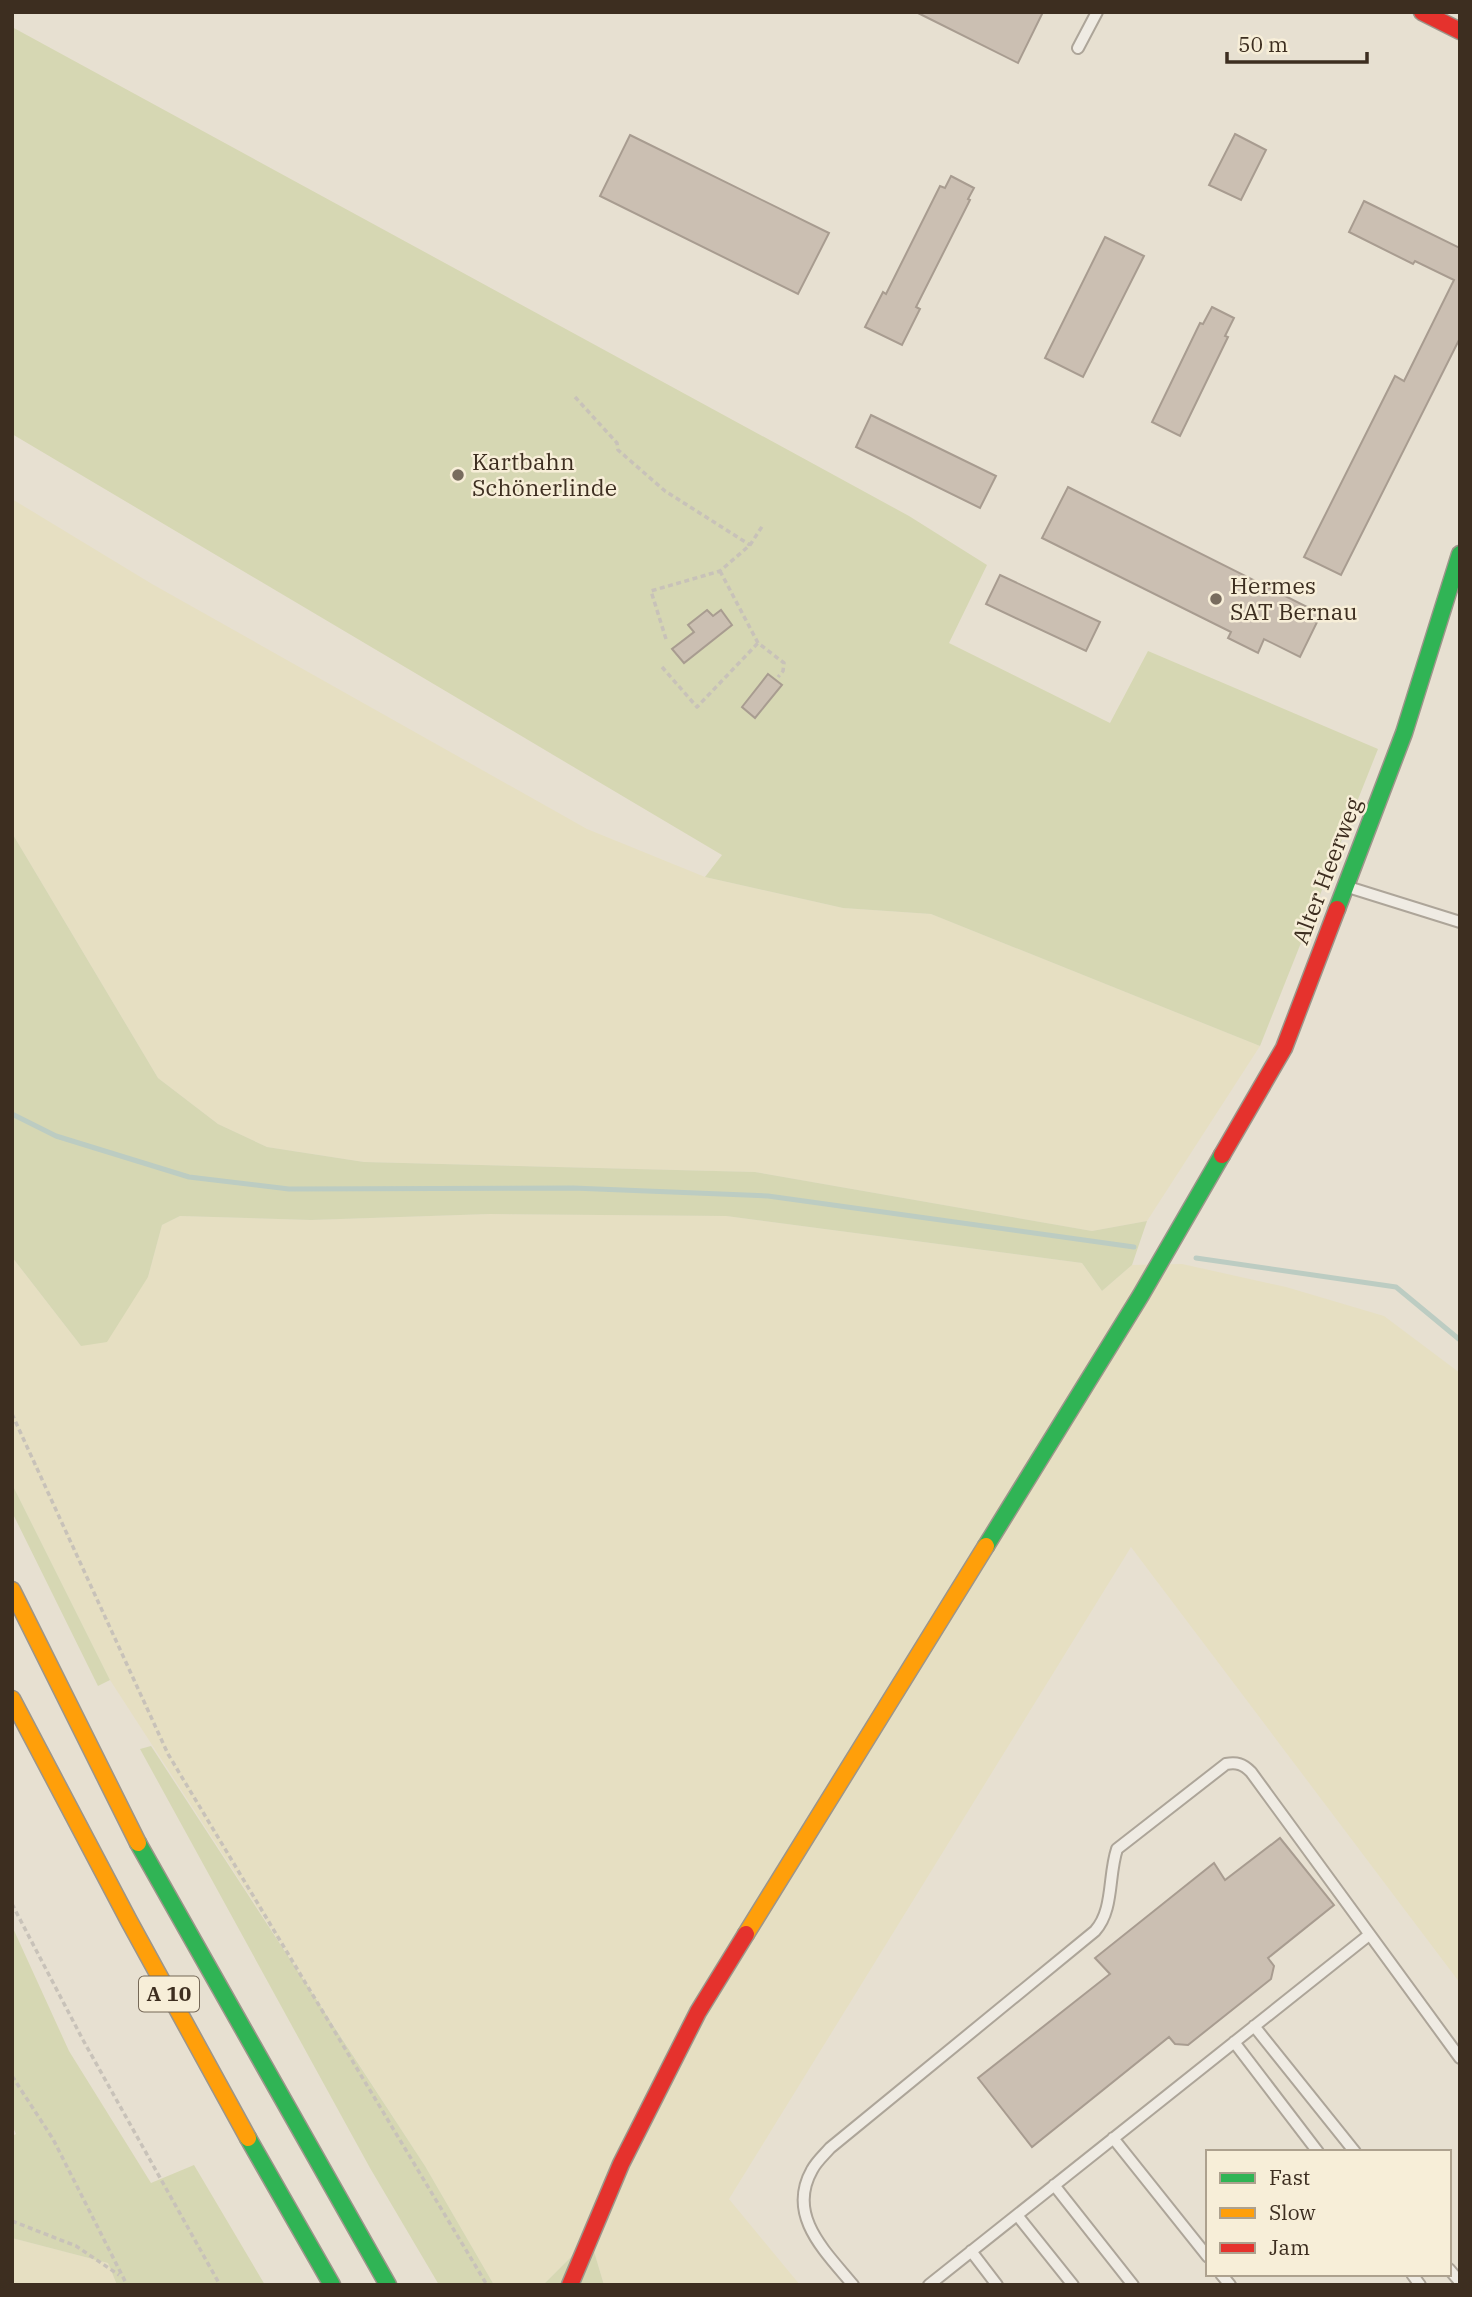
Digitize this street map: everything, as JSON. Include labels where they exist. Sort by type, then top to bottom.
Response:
[{"type":"main road","points":[[1422,12],[1460,31]]},
{"type":"main road","name":"Alter Heerweg","points":[[570,2285],[621,2164],[698,2012],[1140,1295],[1284,1048],[1404,733],[1460,554]]},
{"type":"main road","name":"A 10","points":[[12,1590],[133,1835],[388,2285]]},
{"type":"main road","name":"A 10","points":[[12,1699],[259,2160],[332,2285]]},
{"type":"lane","points":[[1078,48],[1097,12]]},
{"type":"lane","points":[[1346,887],[1460,922]]},
{"type":"lane","points":[[853,2285],[809,2229],[805,2193],[812,2170],[830,2148],[1095,1931],[1103,1923],[1106,1913],[1117,1849],[1219,1769],[1235,1762],[1244,1765],[1251,1772],[1460,2058]]},
{"type":"lane","points":[[932,2284],[1369,1935]]},
{"type":"lane","points":[[1255,2026],[1353,2150]]},
{"type":"lane","points":[[1234,2042],[1316,2150]]},
{"type":"lane","points":[[1113,2138],[1206,2254]]},
{"type":"lane","points":[[1054,2185],[1133,2285]]},
{"type":"lane","points":[[1017,2215],[1073,2285]]},
{"type":"lane","points":[[971,2251],[997,2285]]},
{"type":"path","points":[[575,397],[617,443],[618,450],[665,491],[750,545]]},
{"type":"path","points":[[666,639],[650,591],[720,571],[750,545],[763,525]]},
{"type":"path","points":[[720,571],[758,643],[784,663],[783,671],[778,677]]},
{"type":"path","points":[[662,667],[697,707],[758,643]]},
{"type":"path","points":[[12,1414],[168,1754],[487,2285]]},
{"type":"path","points":[[12,1904],[83,2040],[220,2285]]},
{"type":"path","points":[[12,2076],[53,2139],[127,2285]]},
{"type":"path","points":[[12,2221],[76,2246],[121,2276]]},
{"type":"shaded area","points":[[12,499],[152,584],[587,829],[705,877],[843,908],[931,914],[1260,1046],[1147,1221],[1092,1231],[755,1172],[364,1162],[267,1147],[218,1124],[158,1078],[12,833]]},
{"type":"shaded area","points":[[490,1214],[726,1216],[1082,1263],[1102,1291],[1132,1265],[1182,1264],[1286,1287],[1384,1316],[1460,1373],[1460,1983],[1131,1547],[729,2199],[800,2285],[604,2285],[590,2238],[543,2285],[494,2285],[425,2166],[110,1680],[12,1484],[12,1257],[81,1346],[148,1277],[162,1225],[180,1216],[311,1220]]},
{"type":"shaded area","points":[[12,2238],[108,2263],[117,2285],[12,2285]]},
{"type":"green space","name":"Kartbahn Schönerlinde","points":[[12,27],[909,516],[987,565],[949,643],[1110,723],[1148,651],[1378,749],[1260,1046],[931,914],[843,908],[705,877],[722,855],[12,434]]},
{"type":"green space","points":[[12,833],[158,1078],[218,1124],[267,1147],[364,1162],[755,1172],[1092,1231],[1147,1221],[1132,1265],[1102,1291],[1082,1263],[726,1216],[490,1214],[311,1220],[180,1216],[162,1225],[148,1277],[107,1342],[81,1346],[12,1257]]},
{"type":"green space","points":[[12,1484],[110,1680],[98,1686],[12,1512]]},
{"type":"green space","points":[[151,1746],[425,2166],[494,2285],[439,2285],[370,2168],[140,1749]]},
{"type":"green space","points":[[12,1926],[69,2051],[151,2183],[194,2165],[265,2285],[117,2285],[108,2263],[12,2238],[12,2136],[16,2134],[12,2125]]},
{"type":"green space","points":[[590,2238],[604,2285],[543,2285]]},
{"type":"building","points":[[916,12],[1043,12],[1018,63]]},
{"type":"building","points":[[1235,134],[1266,150],[1241,200],[1209,185]]},
{"type":"building","points":[[630,135],[829,233],[798,294],[600,196]]},
{"type":"building","points":[[951,176],[974,188],[916,307],[920,309],[902,345],[865,327],[883,292],[886,294],[940,186],[945,188]]},
{"type":"building","points":[[1364,201],[1460,248],[1460,338],[1341,575],[1304,557],[1395,376],[1404,381],[1454,280],[1415,261],[1413,264],[1349,232]]},
{"type":"building","points":[[1105,237],[1144,256],[1083,377],[1045,358]]},
{"type":"building","points":[[1212,307],[1234,318],[1225,336],[1228,337],[1180,436],[1152,422],[1200,323],[1203,324]]},
{"type":"building","points":[[871,415],[996,476],[980,508],[856,447]]},
{"type":"building","points":[[1068,487],[1321,614],[1300,657],[1264,639],[1258,653],[1228,638],[1231,632],[1042,538]]},
{"type":"building","points":[[1000,575],[1100,622],[1086,651],[986,604]]},
{"type":"building","points":[[707,610],[713,616],[721,610],[732,625],[684,663],[672,649],[694,632],[688,625]]},
{"type":"building","points":[[768,674],[782,685],[755,718],[742,707]]},
{"type":"building","points":[[1280,1838],[1334,1905],[1268,1958],[1274,1966],[1271,1979],[1188,2045],[1175,2044],[1169,2037],[1032,2147],[978,2078],[1110,1974],[1095,1958],[1214,1863],[1225,1880]]},
{"type":"waterway","points":[[12,1114],[56,1136],[189,1177],[289,1189],[573,1188],[768,1196],[1134,1247]]},
{"type":"waterway","points":[[1196,1258],[1396,1287],[1460,1340]]},
{"type":"traffic: fast","points":[[1337,909],[1404,733],[1460,554]]},
{"type":"traffic: fast","points":[[986,1546],[1141,1295],[1222,1155]]},
{"type":"traffic: fast","points":[[138,1843],[388,2285]]},
{"type":"traffic: fast","points":[[248,2138],[332,2285]]},
{"type":"traffic: slow","points":[[746,1934],[986,1546]]},
{"type":"traffic: slow","points":[[12,1590],[138,1843]]},
{"type":"traffic: slow","points":[[12,1699],[248,2138]]},
{"type":"traffic: jam","points":[[1422,12],[1460,31]]},
{"type":"traffic: jam","points":[[1222,1155],[1284,1048],[1337,909]]},
{"type":"traffic: jam","points":[[570,2285],[621,2164],[698,2012],[746,1934]]},
{"type":"place","name":"Kartbahn Schönerlinde","points":[[458,475]]},
{"type":"place","name":"Hermes SAT Bernau","points":[[1216,599]]}]
